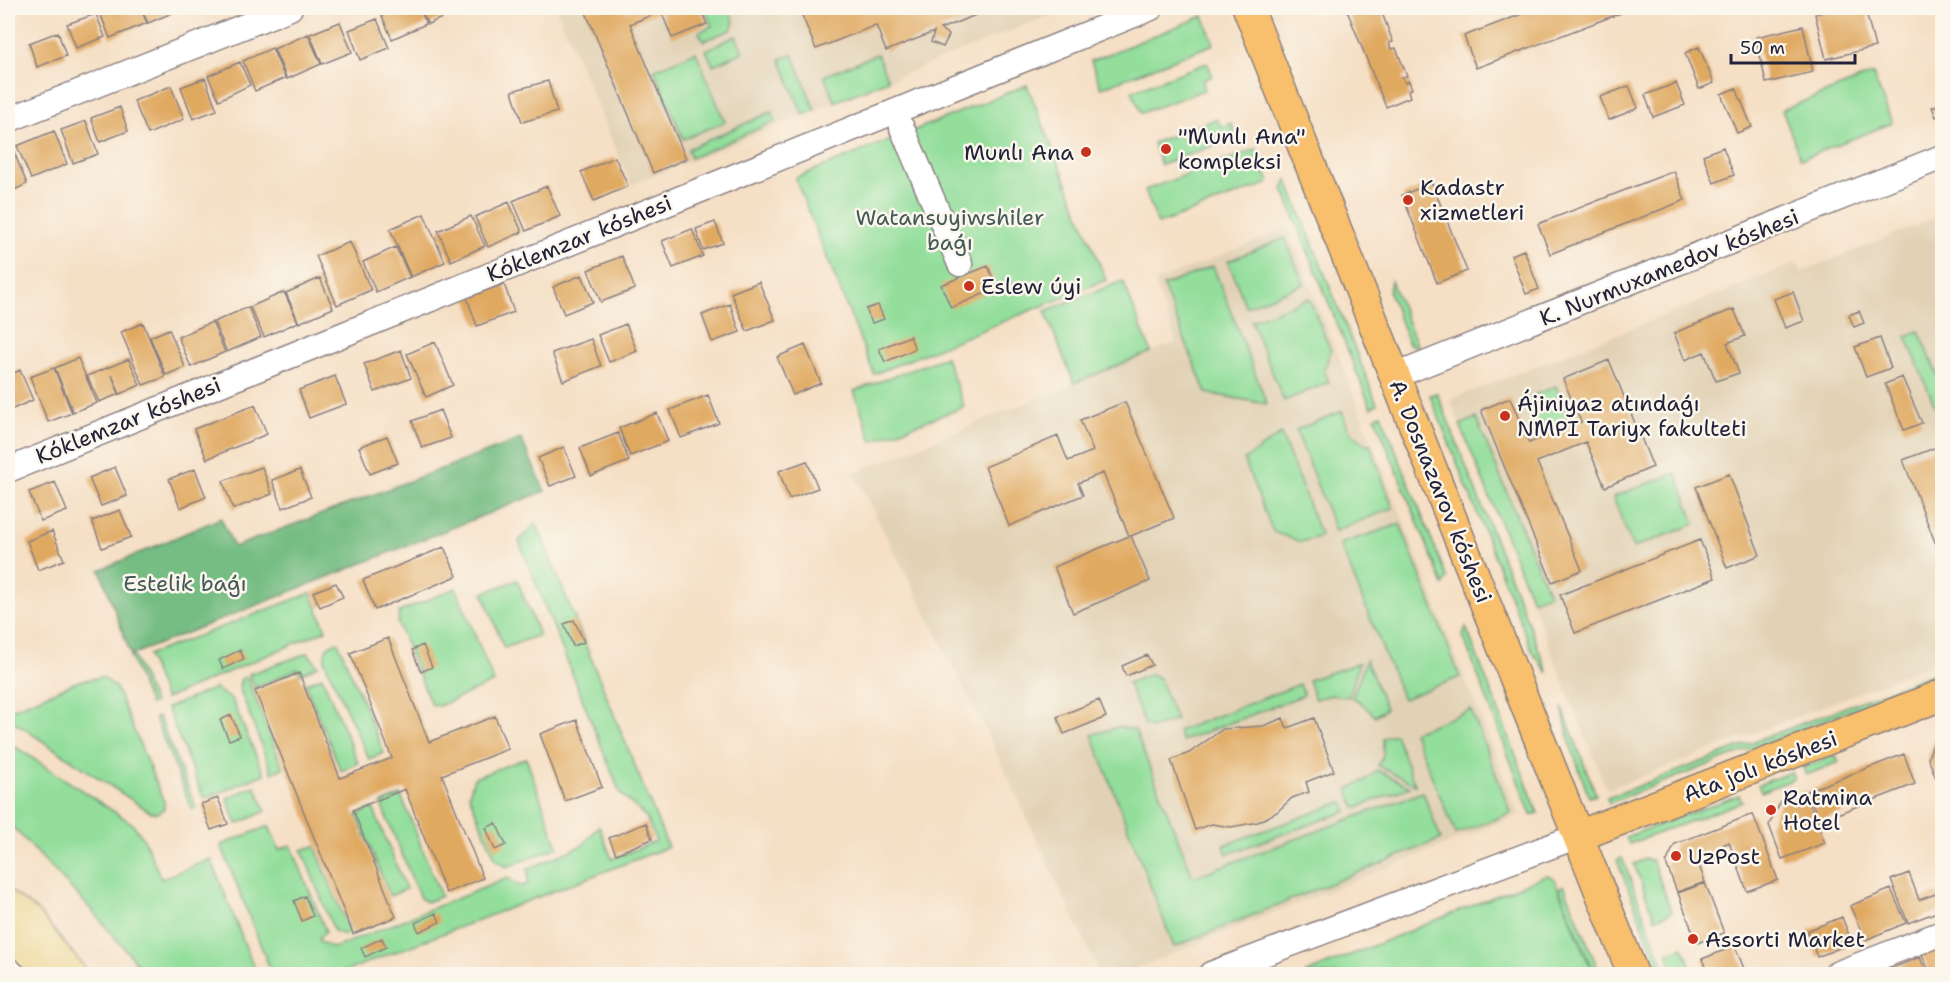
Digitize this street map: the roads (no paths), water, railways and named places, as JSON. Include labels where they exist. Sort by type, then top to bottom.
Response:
[{"type":"main road","name":"A. Dosnazarov kóshesi","points":[[1248,8],[1633,975]]},
{"type":"main road","name":"Ata jolı kóshesi","points":[[1578,836],[1942,695]]},
{"type":"street","points":[[8,120],[290,8]]},
{"type":"street","name":"Kóklemzar kóshesi","points":[[8,470],[1151,8]]},
{"type":"street","points":[[902,128],[960,264]]},
{"type":"street","name":"K. Nurmuxamedov kóshesi","points":[[1395,376],[1942,157]]},
{"type":"street","points":[[1211,975],[1578,836]]},
{"type":"street","points":[[1836,975],[1942,933]]},
{"type":"street","points":[[8,970],[13,975]]},
{"type":"place","name":"\"Munlı Ana\" kompleksi","points":[[1166,149]]},
{"type":"place","name":"Munlı Ana","points":[[1086,152]]},
{"type":"place","name":"Kadastr xizmetleri","points":[[1408,200]]},
{"type":"place","name":"Eslew úyi","points":[[969,286]]},
{"type":"place","name":"Ájiniyaz atındaǵı NMPI Tariyx fakulteti","points":[[1505,416]]},
{"type":"place","name":"Ratmina Hotel","points":[[1771,810]]},
{"type":"place","name":"UzPost","points":[[1676,856]]},
{"type":"place","name":"Assorti Market","points":[[1693,939]]},
{"type":"park label","name":"Watansuyiwshiler baǵı","points":[[950,230]]},
{"type":"park label","name":"Estelik baǵı","points":[[185,583]]}]
